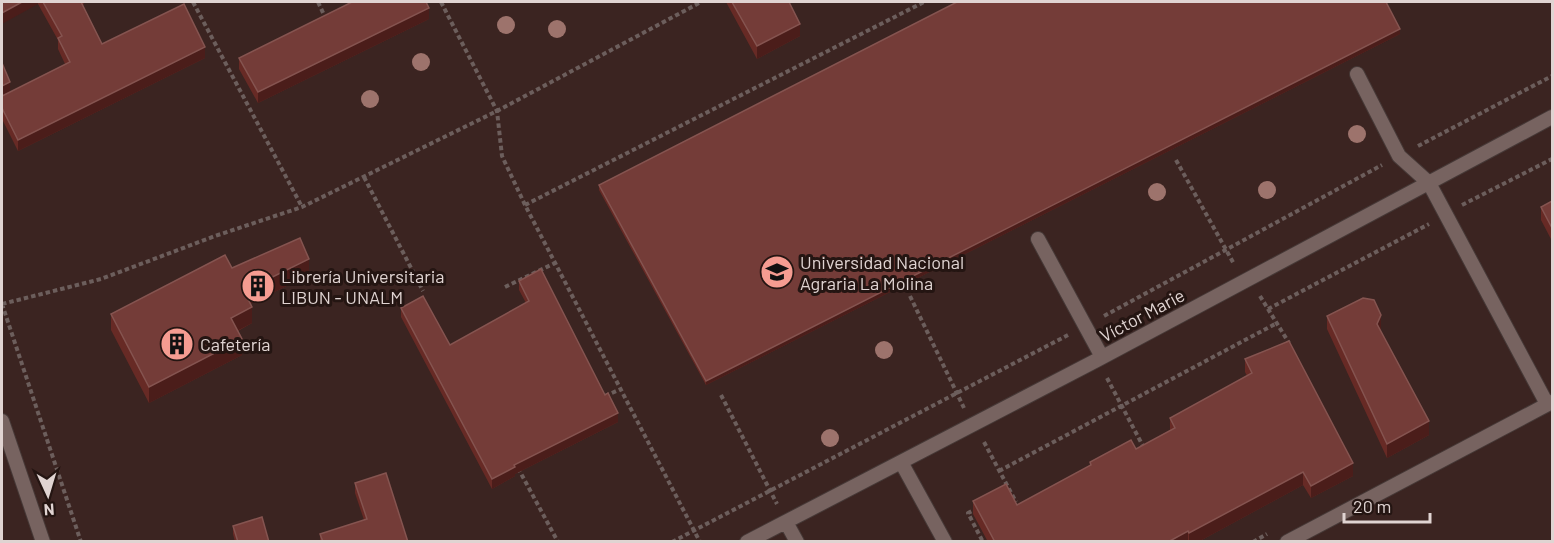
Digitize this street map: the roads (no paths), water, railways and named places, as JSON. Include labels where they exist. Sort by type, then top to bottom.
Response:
[{"type":"lane","points":[[1287,542],[1550,403],[1429,183],[1399,156],[1357,75]]},
{"type":"lane","name":"Víctor Marie","points":[[747,542],[1100,359],[1552,117]]},
{"type":"lane","points":[[1038,239],[1085,326],[1100,359]]},
{"type":"lane","points":[[2,421],[43,542]]},
{"type":"lane","points":[[901,462],[945,542]]},
{"type":"lane","points":[[786,522],[797,542]]},
{"type":"place","name":"Universidad Nacional Agraria La Molina","points":[[777,272]]},
{"type":"place","name":"Librería Universitaria LIBUN - UNALM","points":[[258,286]]},
{"type":"place","name":"Cafetería","points":[[177,344]]}]
